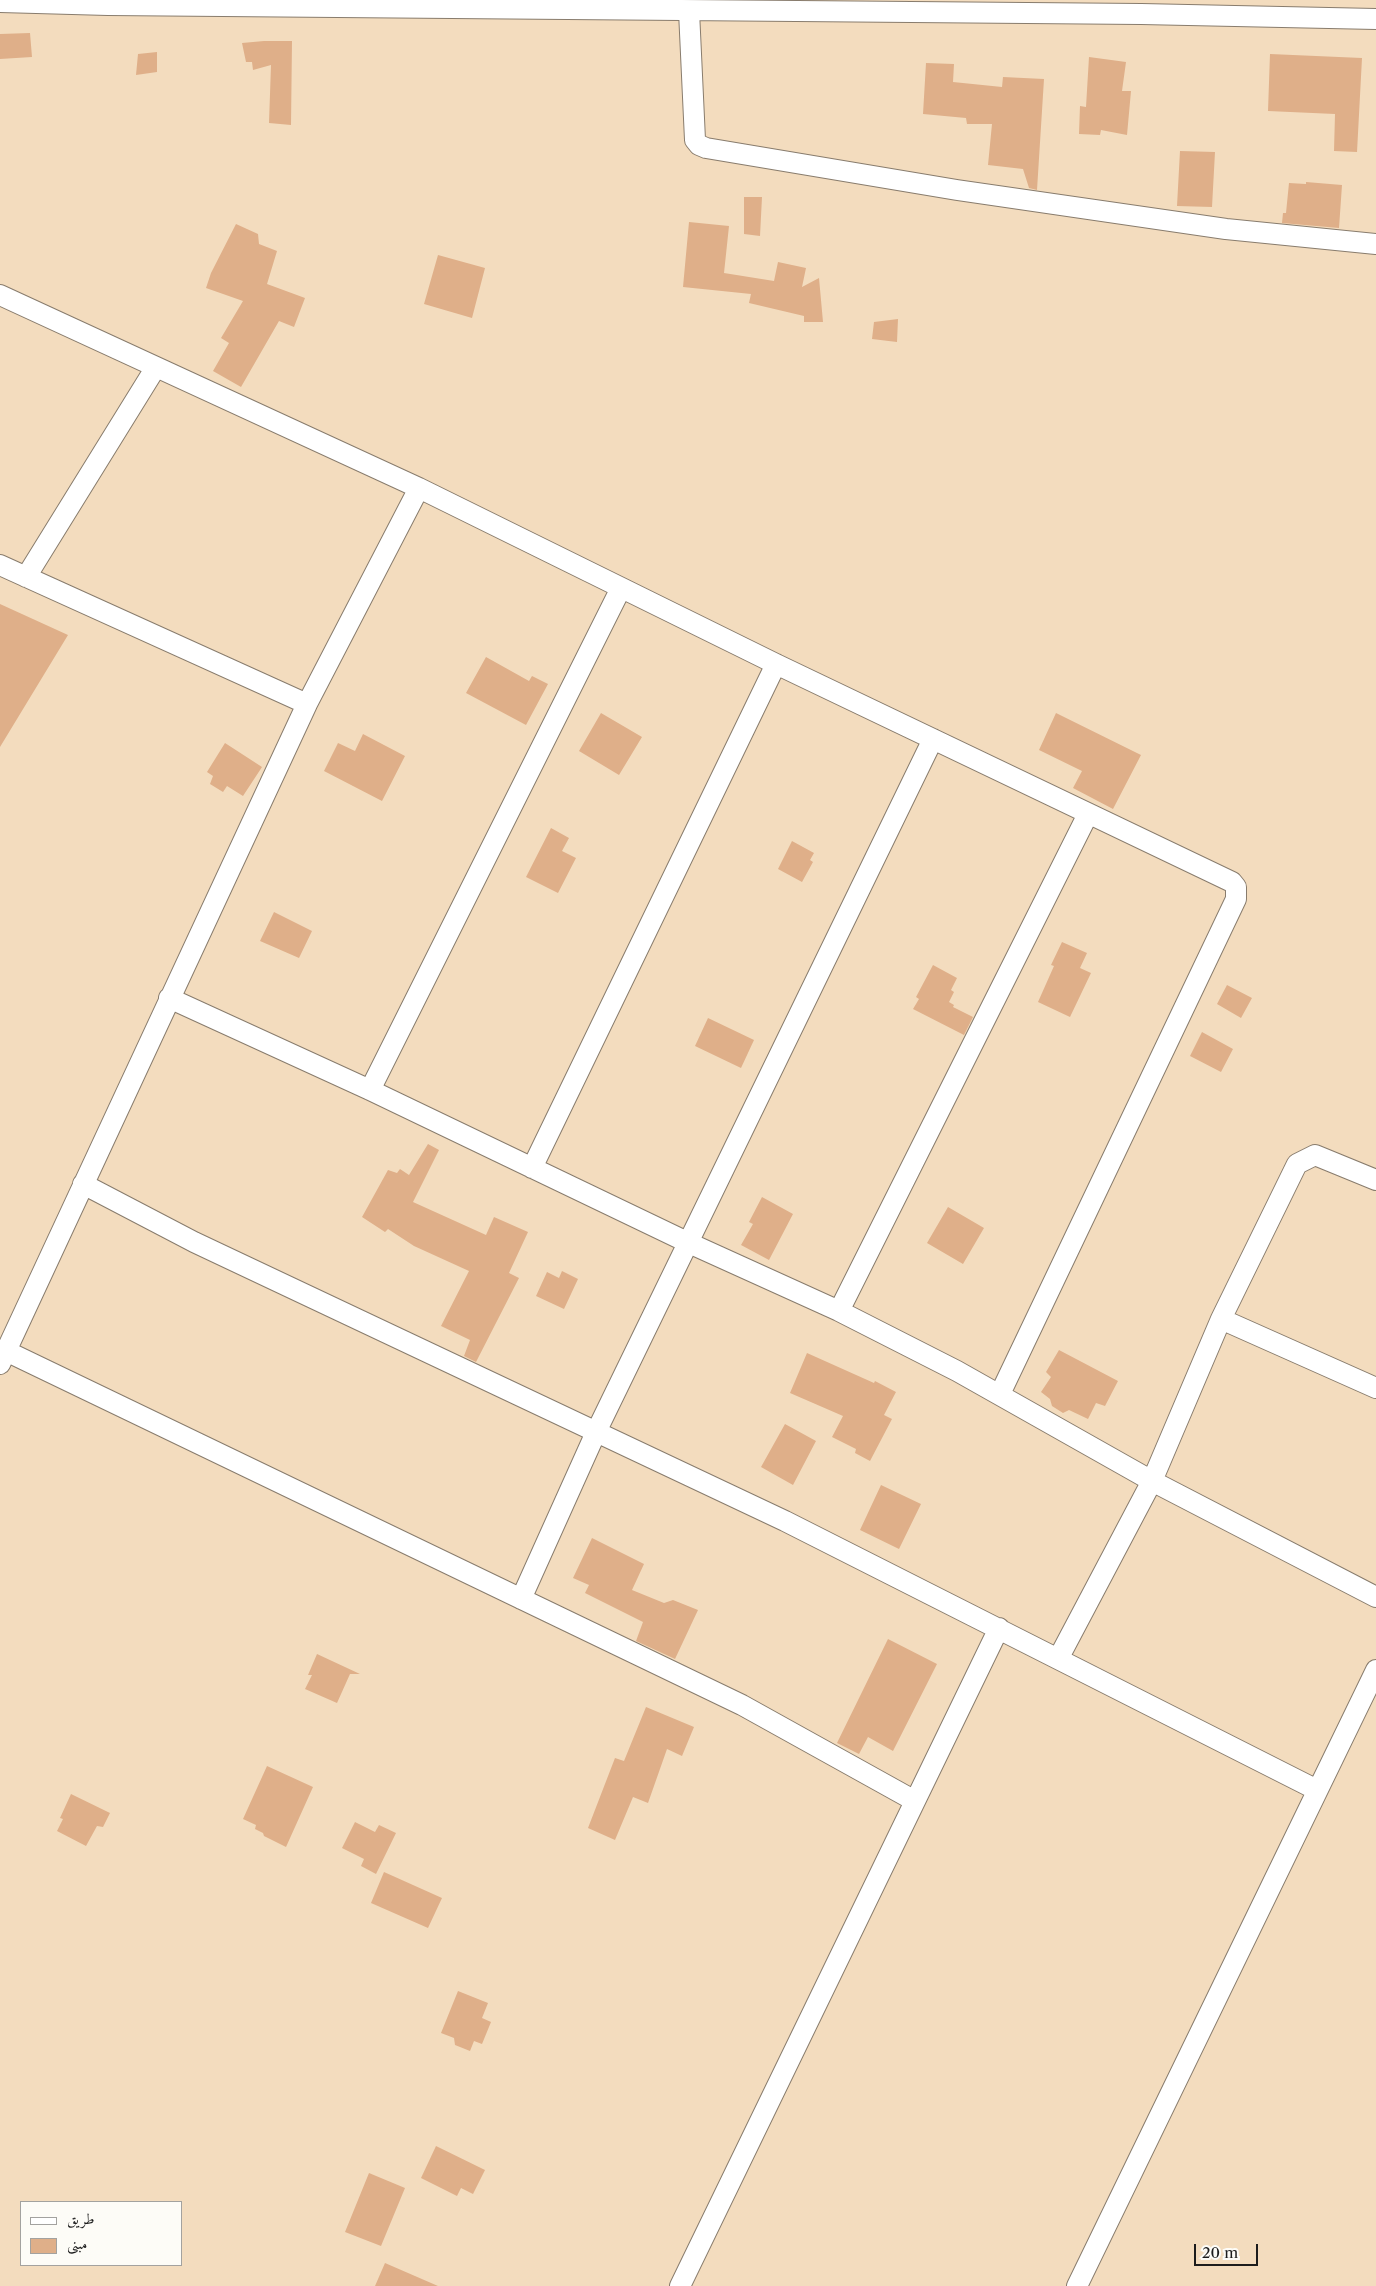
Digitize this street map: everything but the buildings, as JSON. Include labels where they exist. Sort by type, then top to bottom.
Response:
[{"type":"street","points":[[0,2],[108,5],[1141,14],[1376,19]]},
{"type":"street","points":[[689,11],[695,140],[706,148],[957,190],[1197,225],[1376,244]]},
{"type":"street","points":[[0,295],[419,488],[933,740],[1226,878],[1236,887],[1236,898],[1000,1394]]},
{"type":"street","points":[[26,577],[156,367]]},
{"type":"street","points":[[419,488],[307,704],[3,1357],[521,1599],[742,1705],[915,1801]]},
{"type":"street","points":[[0,565],[307,704]]},
{"type":"street","points":[[370,1090],[621,588]]},
{"type":"street","points":[[532,1168],[776,664]]},
{"type":"street","points":[[521,1599],[597,1430],[933,740]]},
{"type":"street","points":[[839,1311],[1088,814]]},
{"type":"street","points":[[169,998],[370,1090],[688,1242],[839,1311],[1000,1394],[1152,1481],[1376,1597]]},
{"type":"street","points":[[1058,1659],[1152,1481],[1221,1319],[1297,1164],[1315,1156],[1376,1180]]},
{"type":"street","points":[[82,1184],[194,1242],[785,1520],[1317,1790]]},
{"type":"street","points":[[1221,1319],[1376,1388]]},
{"type":"street","points":[[680,2286],[999,1628]]},
{"type":"street","points":[[1077,2286],[1376,1670]]}]
